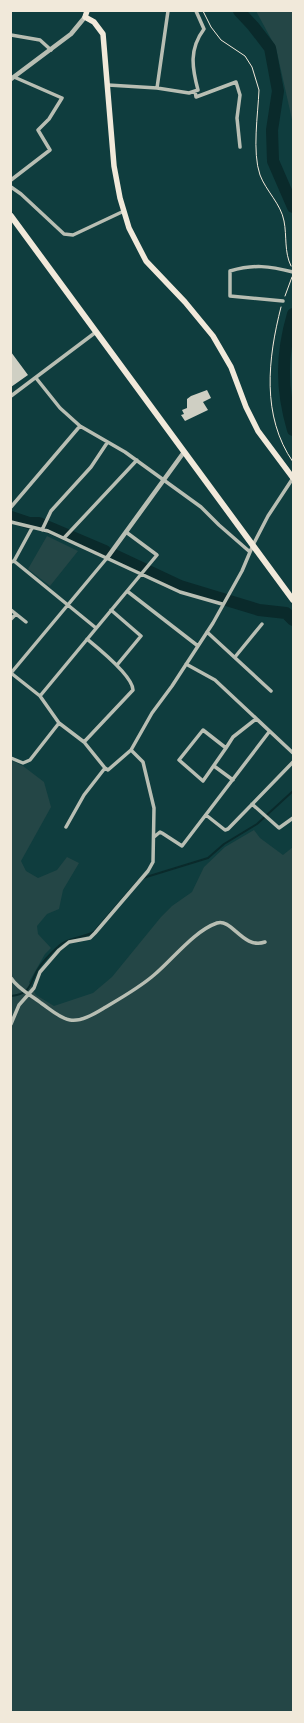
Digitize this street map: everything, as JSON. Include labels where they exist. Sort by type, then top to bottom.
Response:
[{"type":"highway","points":[[11,216],[184,452],[251,548],[293,600]]},
{"type":"main road","points":[[86,14],[103,34],[114,166],[129,228],[146,261],[185,302],[213,336],[231,367],[246,407],[258,431],[293,478]]},
{"type":"street","points":[[157,88],[168,11]]},
{"type":"street","points":[[196,11],[204,29],[198,37],[192,56],[193,73],[198,90],[195,91],[196,97],[236,82],[240,95],[237,118],[240,147]]},
{"type":"street","points":[[13,78],[71,34],[86,14]]},
{"type":"street","points":[[11,35],[40,40],[51,50]]},
{"type":"street","points":[[11,180],[50,150],[38,130],[49,119],[62,98],[13,78]]},
{"type":"street","points":[[108,84],[157,88],[189,93],[195,91]]},
{"type":"street","points":[[11,187],[21,194],[64,234],[68,235],[73,235],[124,211]]},
{"type":"street","points":[[284,301],[230,296],[230,271],[265,265],[293,270]]},
{"type":"street","points":[[11,396],[96,332]]},
{"type":"street","points":[[36,378],[60,408],[80,426],[137,460],[201,507],[218,525],[251,548]]},
{"type":"street","points":[[11,507],[80,426]]},
{"type":"street","points":[[42,530],[51,511],[96,462],[107,443]]},
{"type":"street","points":[[184,452],[107,558],[11,673],[40,696],[59,723],[84,742],[108,770],[131,750],[152,713],[207,632],[226,597],[242,572],[251,548],[268,516],[293,478]]},
{"type":"street","points":[[64,538],[137,460]]},
{"type":"street","points":[[11,522],[42,530],[64,538],[107,558],[143,571],[180,592],[223,603]]},
{"type":"street","points":[[32,528],[13,562],[96,628]]},
{"type":"street","points":[[40,696],[157,555],[126,532]]},
{"type":"street","points":[[127,591],[198,646]]},
{"type":"street","points":[[11,610],[26,622]]},
{"type":"street","points":[[111,610],[141,636],[117,665]]},
{"type":"street","points":[[11,619],[16,614]]},
{"type":"street","points":[[236,657],[262,624]]},
{"type":"street","points":[[207,632],[236,657],[249,672],[270,691]]},
{"type":"street","points":[[84,742],[132,692],[132,684],[117,665],[87,639]]},
{"type":"street","points":[[186,664],[215,680],[293,753]]},
{"type":"street","points":[[226,748],[203,730],[180,760],[203,781],[214,766],[226,748],[233,737],[256,719]]},
{"type":"street","points":[[11,758],[23,763],[30,760],[59,723]]},
{"type":"street","points":[[154,837],[160,832],[182,846],[269,732]]},
{"type":"street","points":[[11,1024],[19,1005],[30,994],[40,972],[59,950],[69,942],[85,940],[95,933],[154,862],[154,808],[143,762],[131,750]]},
{"type":"street","points":[[206,815],[225,830],[228,829],[293,762]]},
{"type":"street","points":[[214,766],[233,780]]},
{"type":"street","points":[[66,826],[84,795],[105,768]]},
{"type":"street","points":[[252,804],[279,828],[293,818]]},
{"type":"street","points":[[11,978],[17,986],[62,1016],[69,1020],[77,1019],[97,1012],[145,983],[180,950],[216,923],[223,923],[248,942],[258,944],[265,942]]},
{"type":"path","points":[[203,11],[211,27],[221,40],[245,56],[257,81],[259,90],[257,158],[260,174],[267,189],[281,210],[284,221],[288,259],[293,270]]},
{"type":"path","points":[[292,275],[277,323],[270,358],[270,396],[279,436],[293,462]]},
{"type":"shaded area","points":[[256,11],[293,11],[293,124],[276,48]]},
{"type":"shaded area","points":[[47,536],[78,551],[50,586],[28,569]]},
{"type":"shaded area","points":[[11,760],[23,766],[44,782],[51,807],[21,861],[26,871],[38,878],[57,870],[67,857],[79,863],[63,890],[59,909],[47,914],[37,926],[38,934],[51,948],[45,954],[29,982],[36,995],[54,1006],[93,993],[112,977],[161,917],[172,906],[192,892],[204,867],[225,847],[254,830],[260,838],[283,855],[293,847],[293,1712],[11,1712]]},
{"type":"building","points":[[11,352],[28,375],[11,387]]},
{"type":"building","points":[[207,390],[211,398],[203,402],[208,410],[185,421],[181,415],[184,414],[182,410],[187,408],[187,399]]},
{"type":"waterway","points":[[239,11],[270,48],[278,91],[272,130],[273,161],[293,207]]},
{"type":"waterway","points":[[293,314],[286,344],[284,372],[286,400],[293,430]]},
{"type":"waterway","points":[[11,517],[29,523],[39,523],[105,551]]},
{"type":"waterway","points":[[114,555],[180,586],[259,610],[286,613],[293,620]]},
{"type":"waterway","points":[[143,878],[208,858],[224,844],[257,824],[293,791]]},
{"type":"waterway","points":[[11,996],[18,995],[26,991],[31,985],[42,964],[60,945],[68,940],[94,932],[138,881]]}]
